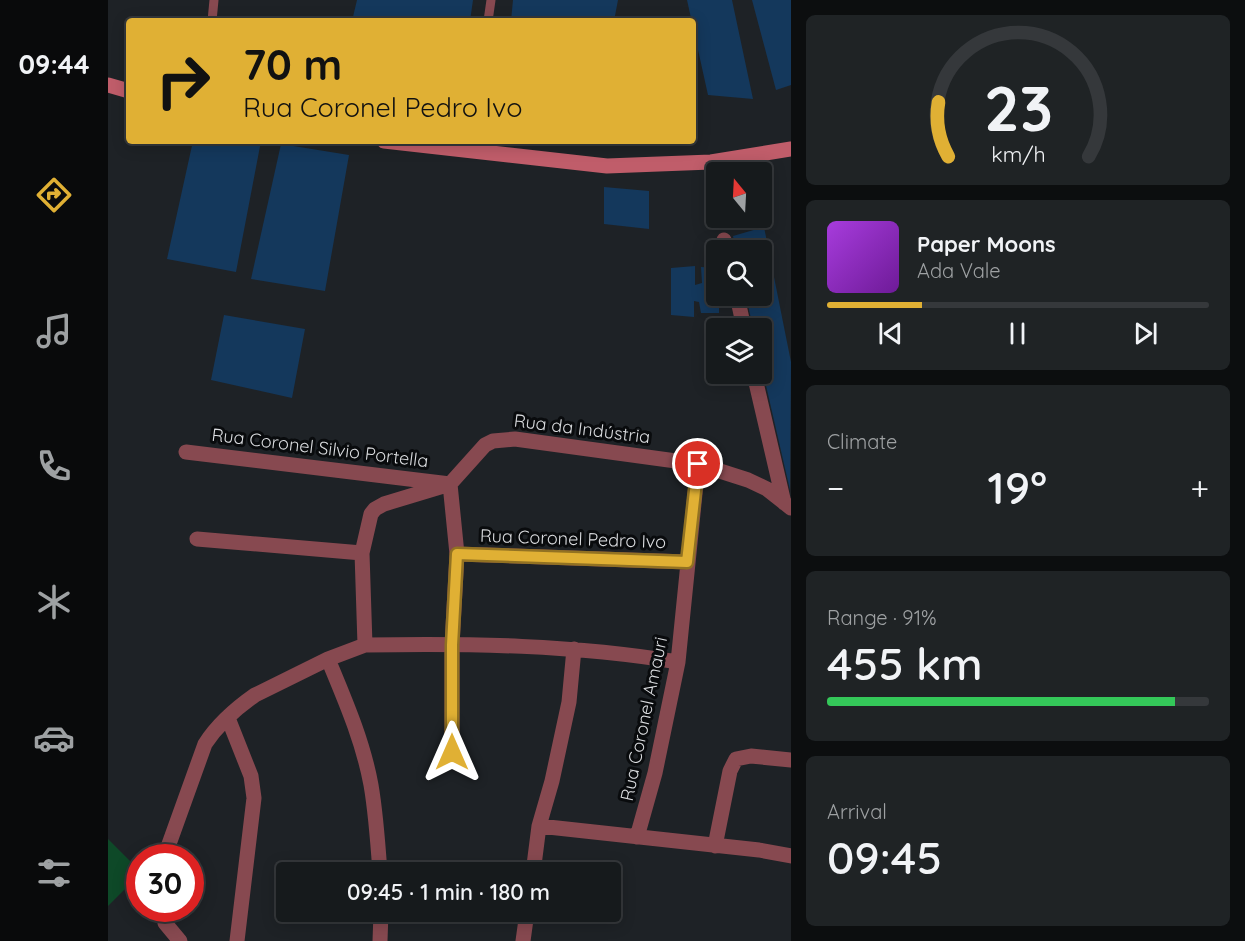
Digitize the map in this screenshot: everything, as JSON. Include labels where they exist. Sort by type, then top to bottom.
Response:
[{"type":"street","points":[[108,85],[126,90]]},
{"type":"street","points":[[428,144],[472,147],[607,166],[711,162],[790,149]]},
{"type":"street","points":[[756,384],[787,506]]},
{"type":"street","name":"Rua da Indústria","points":[[450,483],[478,450],[493,441],[502,439],[698,464],[748,480],[767,489],[787,506]]},
{"type":"street","name":"Rua Coronel Silvio Portella","points":[[186,452],[450,483]]},
{"type":"street","name":"Rua Coronel Amauri","points":[[638,837],[655,773],[678,662],[698,464]]},
{"type":"street","points":[[365,645],[362,553],[369,520],[375,509],[384,504],[450,483],[457,554],[452,645],[452,752]]},
{"type":"street","points":[[197,539],[362,553]]},
{"type":"street","name":"Rua Coronel Pedro Ivo","points":[[457,554],[687,562]]},
{"type":"street","points":[[169,844],[206,744],[216,729],[255,695],[328,659],[365,645],[574,649],[678,662]]},
{"type":"street","points":[[534,862],[539,826],[552,781],[566,714],[574,649]]},
{"type":"street","points":[[328,659],[351,713],[364,755],[376,819],[379,862]]},
{"type":"street","points":[[228,718],[251,776],[254,798],[237,941]]},
{"type":"street","points":[[715,846],[730,771],[736,759],[751,756],[790,760]]},
{"type":"street","points":[[539,826],[759,850],[790,856]]},
{"type":"street","points":[[165,922],[175,938],[180,941]]},
{"type":"street","points":[[380,941],[381,922]]},
{"type":"street","points":[[523,941],[526,922]]},
{"type":"lane","points":[[212,18],[214,0]]},
{"type":"lane","points":[[488,18],[491,0]]},
{"type":"green space","points":[[108,839],[126,857],[126,888],[108,906]]},
{"type":"building","points":[[357,0],[473,0],[470,18],[353,18]]},
{"type":"building","points":[[513,0],[618,0],[615,18],[511,18]]},
{"type":"building","points":[[687,0],[732,0],[753,99],[708,95],[696,41],[696,18],[691,18]]},
{"type":"building","points":[[752,0],[791,0],[791,85],[776,90]]},
{"type":"building","points":[[192,144],[260,144],[236,272],[167,259]]},
{"type":"building","points":[[281,144],[349,155],[325,291],[251,279]]},
{"type":"building","points":[[604,187],[649,191],[649,229],[604,224]]},
{"type":"building","points":[[764,228],[767,240],[734,240],[733,236]]},
{"type":"building","points":[[695,266],[695,285],[702,283],[701,267],[706,267],[706,306],[719,306],[719,313],[701,313],[699,302],[694,301],[694,317],[671,315],[671,268]]},
{"type":"building","points":[[772,267],[791,362],[790,490],[766,384],[772,384],[772,318],[751,318],[748,306],[772,306]]},
{"type":"building","points":[[224,315],[305,329],[292,398],[211,380]]},
{"type":"route","points":[[452,752],[452,645],[457,554],[687,562],[698,464]]}]
